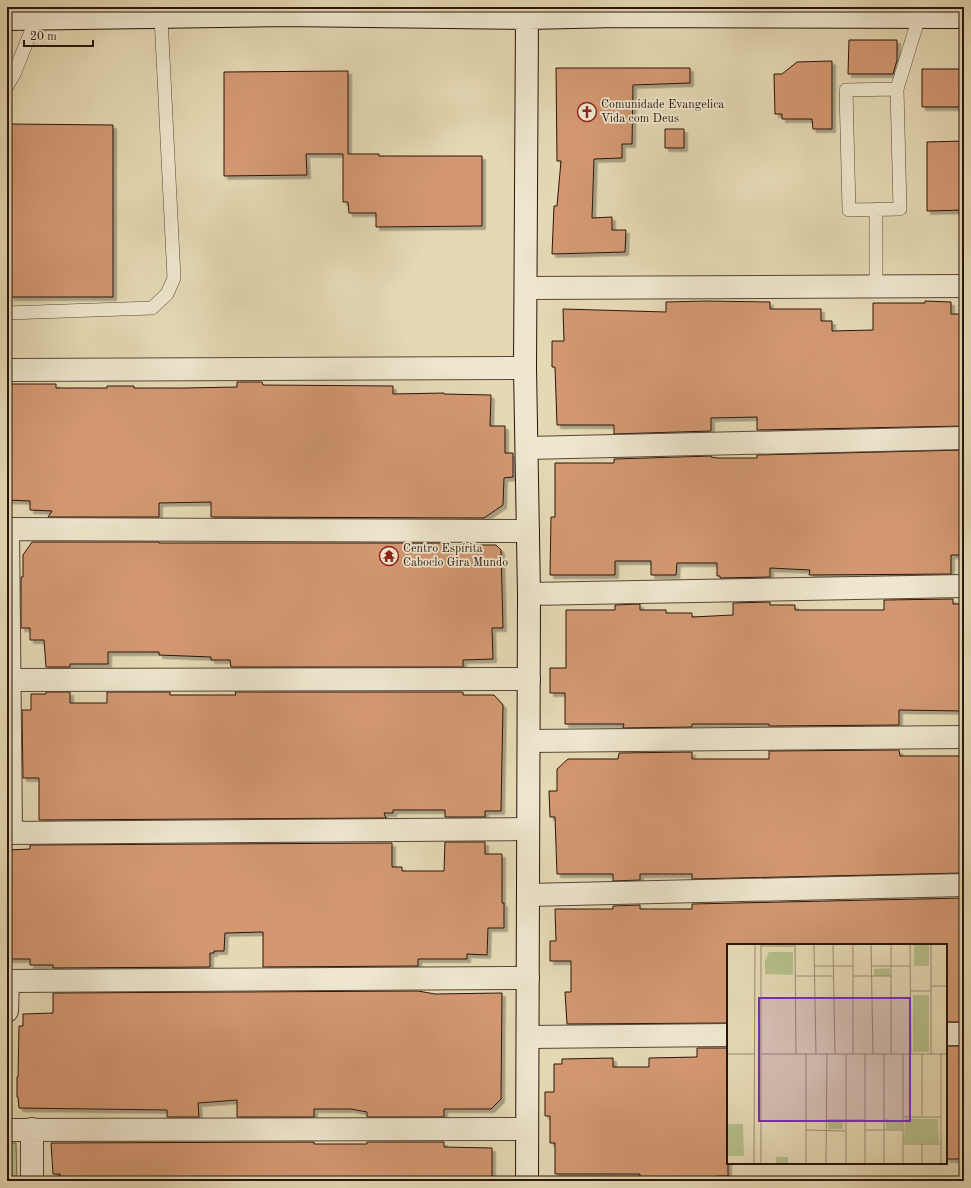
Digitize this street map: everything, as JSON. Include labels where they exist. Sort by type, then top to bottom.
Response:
[{"type":"street","points":[[618,16],[650,7]]},
{"type":"street","points":[[686,7],[750,7]]},
{"type":"street","points":[[7,19],[285,15],[527,18],[920,12],[964,17]]},
{"type":"street","points":[[527,18],[525,368],[528,448],[529,594],[527,1181]]},
{"type":"street","points":[[526,288],[964,286]]},
{"type":"street","points":[[7,370],[525,368]]},
{"type":"street","points":[[528,448],[964,438]]},
{"type":"street","points":[[528,530],[8,529],[9,833],[528,829]]},
{"type":"street","points":[[529,594],[964,586]]},
{"type":"street","points":[[8,680],[529,679]]},
{"type":"street","points":[[529,742],[964,737]]},
{"type":"street","points":[[528,895],[964,885]]},
{"type":"street","points":[[7,1011],[7,981],[528,978]]},
{"type":"street","points":[[947,1034],[964,1034]]},
{"type":"street","points":[[528,1037],[727,1035]]},
{"type":"street","points":[[32,1129],[32,1181]]},
{"type":"street","points":[[7,1130],[527,1129]]},
{"type":"lane","points":[[897,89],[846,90],[849,210],[900,209],[897,89],[920,12]]},
{"type":"lane","points":[[7,313],[152,308],[167,294],[174,278],[161,17]]},
{"type":"lane","points":[[7,86],[14,74],[36,19]]},
{"type":"lane","points":[[876,209],[876,287]]},
{"type":"green space","points":[[7,1143],[16,1143],[17,1181],[7,1181]]},
{"type":"building","points":[[849,40],[897,40],[897,60],[893,74],[848,74]]},
{"type":"building","points":[[832,61],[832,129],[813,129],[812,119],[782,119],[782,114],[775,114],[774,74],[782,74],[797,62]]},
{"type":"building","points":[[556,68],[690,68],[690,83],[633,85],[632,144],[622,144],[622,158],[594,159],[592,218],[612,217],[612,230],[626,230],[625,252],[552,254],[554,206],[557,206],[561,161],[557,161]]},
{"type":"building","points":[[922,69],[964,69],[964,107],[922,107]]},
{"type":"building","points":[[348,71],[348,154],[379,154],[379,156],[482,156],[482,226],[376,227],[376,213],[349,213],[348,202],[343,202],[343,154],[306,154],[307,175],[224,176],[224,72]]},
{"type":"building","points":[[10,124],[113,125],[113,297],[10,297]]},
{"type":"building","points":[[665,129],[684,129],[684,148],[665,148]]},
{"type":"building","points":[[964,141],[964,210],[927,211],[927,142]]},
{"type":"building","points":[[925,301],[951,302],[951,314],[964,314],[964,426],[757,430],[757,417],[711,418],[711,431],[614,434],[614,425],[557,425],[555,367],[552,367],[552,341],[564,341],[563,309],[666,312],[666,302],[770,302],[770,309],[821,309],[821,321],[832,321],[832,331],[873,330],[873,303],[925,303]]},
{"type":"building","points":[[237,382],[262,382],[263,385],[393,386],[393,394],[444,393],[491,395],[490,426],[505,426],[505,453],[513,453],[513,477],[504,478],[503,505],[484,518],[211,517],[211,502],[159,503],[159,517],[48,517],[52,511],[30,510],[30,501],[7,500],[7,384],[56,384],[56,388],[107,388],[107,386],[134,386],[134,388],[185,388],[237,387]]},
{"type":"building","points":[[964,450],[964,555],[951,555],[951,574],[809,575],[810,570],[770,568],[770,577],[720,578],[720,576],[717,576],[717,563],[677,563],[676,575],[651,575],[651,561],[615,561],[615,575],[550,575],[551,517],[555,517],[555,463],[614,463],[614,459],[711,456],[718,458],[757,458],[757,455]]},
{"type":"building","points":[[32,542],[449,543],[447,545],[496,545],[501,550],[503,628],[492,628],[493,659],[463,660],[463,667],[231,667],[230,660],[211,660],[211,657],[159,655],[159,652],[108,652],[108,664],[70,664],[70,667],[46,667],[44,640],[30,640],[30,628],[21,628],[21,577],[23,577],[23,555]]},
{"type":"building","points":[[953,599],[953,604],[964,604],[964,711],[899,710],[899,725],[769,726],[769,724],[692,724],[692,727],[623,728],[624,724],[565,724],[565,693],[550,693],[550,668],[566,668],[566,610],[615,610],[615,605],[640,604],[640,610],[666,610],[666,613],[692,613],[692,617],[733,615],[733,603],[770,602],[770,605],[795,605],[795,610],[884,610],[884,600]]},
{"type":"building","points":[[46,692],[70,692],[70,703],[107,703],[107,692],[170,692],[170,695],[236,695],[235,692],[463,692],[463,695],[494,695],[503,705],[501,811],[485,811],[485,817],[445,817],[445,810],[393,810],[393,813],[384,813],[386,818],[39,820],[39,778],[23,778],[22,710],[31,710],[31,694],[46,694]]},
{"type":"building","points":[[899,750],[900,756],[964,756],[964,873],[692,879],[692,874],[640,874],[640,880],[613,881],[613,874],[557,874],[555,817],[550,817],[549,791],[557,791],[557,769],[568,759],[618,759],[619,753],[692,752],[692,759],[769,759],[769,751]]},
{"type":"building","points":[[445,842],[485,842],[485,854],[502,854],[502,903],[504,903],[504,928],[488,928],[487,955],[467,954],[467,959],[418,959],[418,966],[263,967],[263,932],[225,933],[224,951],[214,951],[214,953],[210,953],[210,967],[53,968],[53,965],[30,965],[30,959],[7,959],[7,850],[30,849],[30,845],[392,843],[392,867],[402,867],[402,871],[444,871]]},
{"type":"building","points":[[964,898],[964,1022],[947,1022],[947,944],[727,944],[727,1023],[567,1024],[565,992],[571,992],[571,961],[550,961],[550,941],[556,941],[555,909],[613,909],[613,906],[640,905],[640,909],[692,909],[692,904]]},
{"type":"building","points":[[418,991],[435,994],[502,993],[501,1099],[491,1109],[444,1109],[444,1117],[367,1117],[367,1112],[351,1109],[314,1109],[314,1117],[237,1117],[237,1100],[198,1103],[199,1117],[167,1117],[167,1110],[19,1108],[17,1097],[17,1077],[19,1026],[23,1026],[23,1014],[53,1013],[53,993]]},
{"type":"building","points":[[947,1046],[964,1046],[964,1159],[947,1159]]},
{"type":"building","points":[[697,1048],[727,1048],[728,1176],[717,1176],[717,1180],[691,1178],[640,1178],[640,1174],[555,1174],[555,1143],[550,1143],[550,1116],[545,1116],[545,1092],[554,1092],[554,1064],[562,1064],[562,1059],[613,1058],[613,1067],[649,1067],[649,1058],[697,1057]]},
{"type":"building","points":[[314,1142],[314,1144],[367,1144],[367,1142],[444,1142],[444,1147],[492,1148],[492,1181],[60,1181],[60,1174],[53,1174],[51,1143]]},
{"type":"place","name":"Comunidade Evangelica Vida com Deus","points":[[587,112]]},
{"type":"place","name":"Centro Espírita Caboclo Gira Mundo","points":[[389,556]]}]
